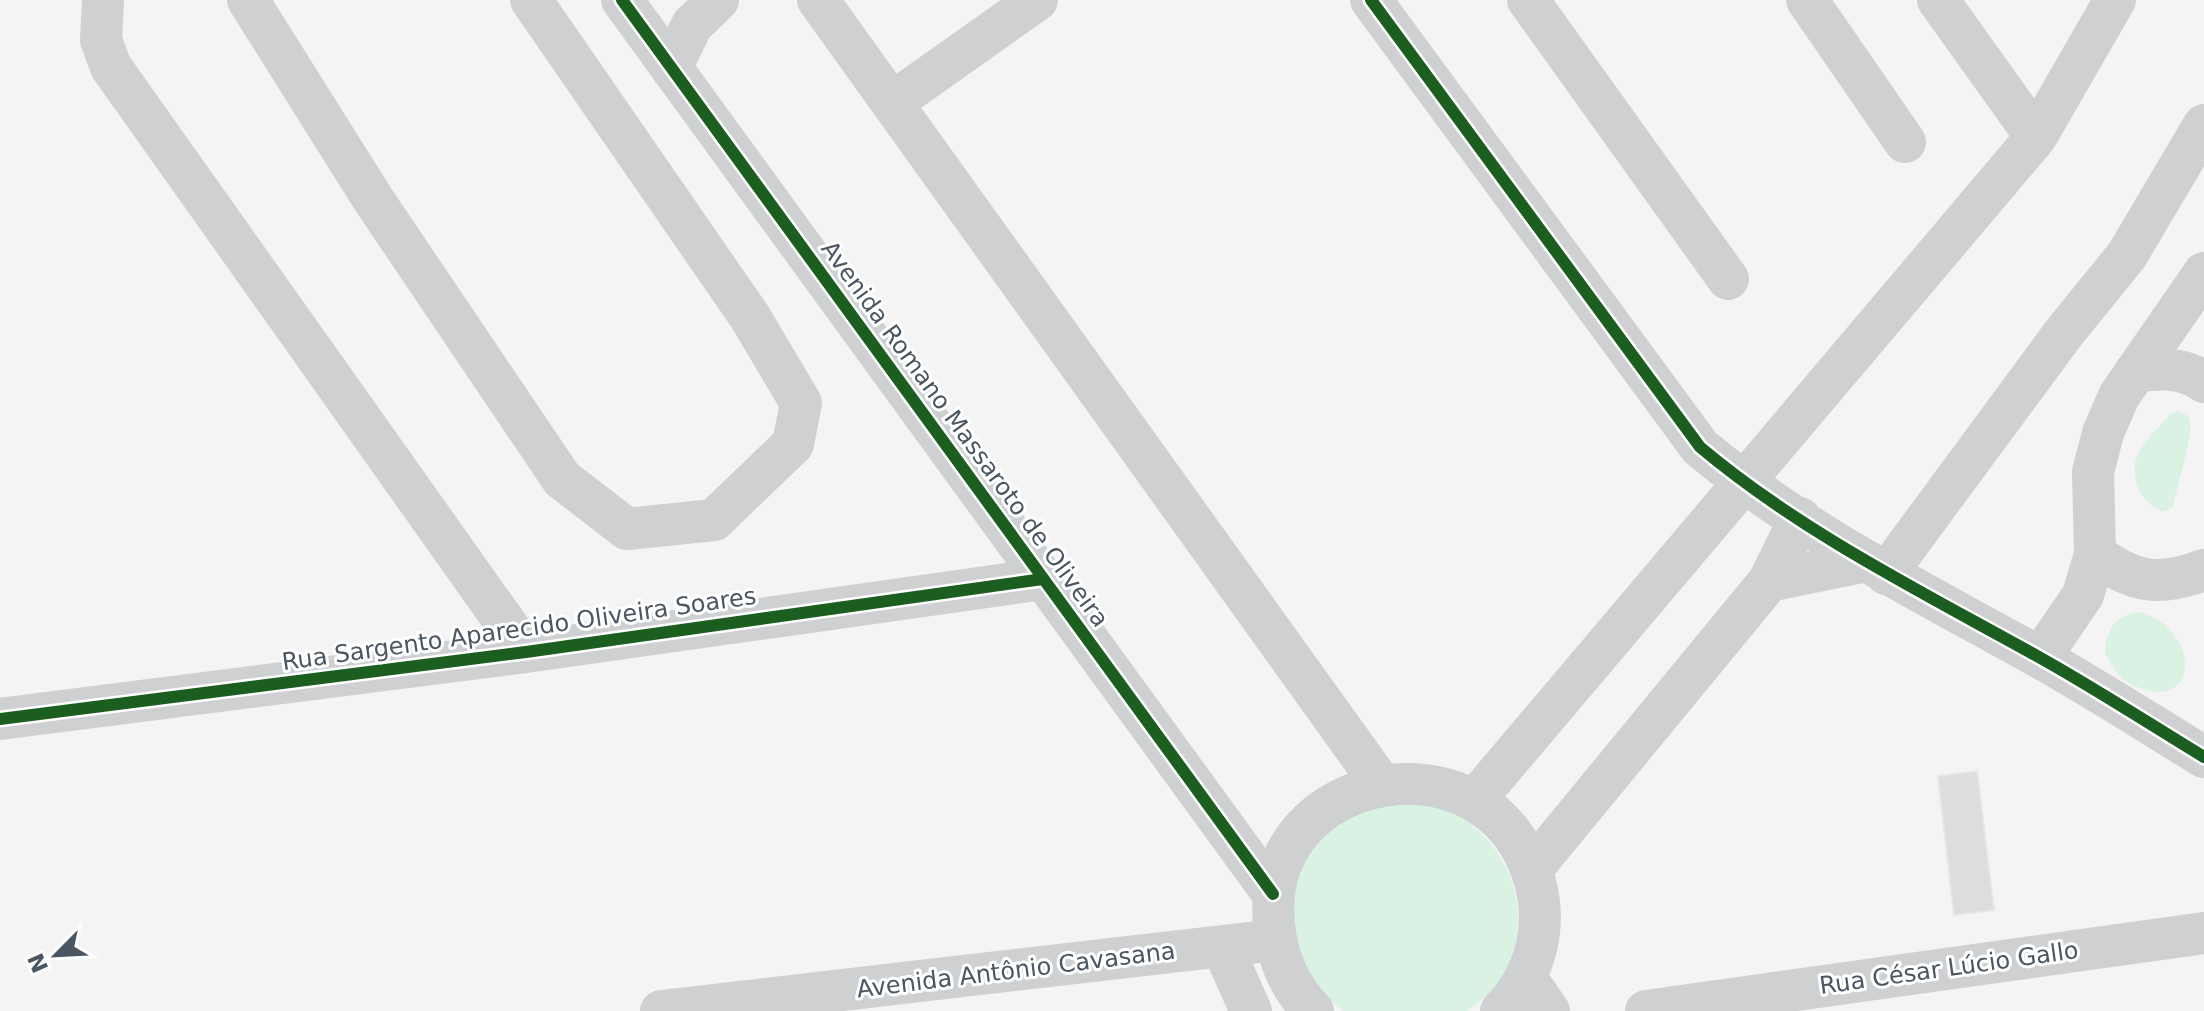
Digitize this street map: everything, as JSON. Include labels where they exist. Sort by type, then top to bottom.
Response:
[{"type":"street","points":[[103,0],[101,40],[111,67],[526,652]]},
{"type":"street","points":[[264,7],[373,199],[562,479],[627,529],[714,520],[793,444],[801,403],[750,317],[531,0]]},
{"type":"street","name":"Avenida Romano Massaroto de Oliveira","points":[[622,0],[1273,894]]},
{"type":"street","points":[[671,68],[692,25],[718,0]]},
{"type":"street","points":[[818,0],[1381,784]]},
{"type":"street","points":[[893,102],[1037,0]]},
{"type":"street","points":[[1371,0],[1700,447],[1743,483],[1876,567],[2040,658],[2204,757]]},
{"type":"street","points":[[1528,0],[1728,279]]},
{"type":"street","points":[[1807,0],[1905,142]]},
{"type":"street","points":[[1938,0],[2036,137]]},
{"type":"street","points":[[1474,801],[2036,137],[2115,0]]},
{"type":"street","points":[[1769,581],[1876,567],[2127,255],[2204,125]]},
{"type":"street","points":[[2040,658],[2068,623],[2083,595],[2095,554],[2093,472],[2103,433],[2119,396],[2204,273]]},
{"type":"street","points":[[2135,372],[2159,369],[2190,373],[2204,382]]},
{"type":"street","points":[[1532,869],[1769,581],[1800,518]]},
{"type":"street","points":[[2095,554],[2115,569],[2142,581],[2184,578],[2204,570]]},
{"type":"street","name":"Rua Sargento Aparecido Oliveira Soares","points":[[0,719],[526,652],[1043,579]]},
{"type":"street","points":[[1313,1011],[1291,984],[1275,940],[1273,894],[1295,842],[1311,821],[1332,804],[1381,784],[1429,784],[1474,801],[1498,819],[1518,842],[1532,869],[1539,896],[1537,994],[1501,1011]]},
{"type":"street","name":"Rua César Lúcio Gallo","points":[[1646,1011],[2204,933]]},
{"type":"street","name":"Avenida Antônio Cavasana","points":[[661,1011],[1275,940]]},
{"type":"street","points":[[1222,946],[1251,1011]]},
{"type":"green space","points":[[2179,411],[2189,417],[2190,433],[2173,507],[2163,512],[2149,503],[2138,488],[2135,462],[2153,433],[2171,413]]},
{"type":"green space","points":[[2136,612],[2165,625],[2180,644],[2185,665],[2183,676],[2172,689],[2156,692],[2130,683],[2118,673],[2105,653],[2107,637],[2113,626]]},
{"type":"green space","points":[[1407,801],[1458,814],[1494,848],[1507,871],[1515,895],[1518,921],[1514,947],[1505,971],[1489,993],[1467,1011],[1344,1011],[1315,983],[1305,965],[1294,925],[1296,884],[1312,849],[1339,824],[1366,808]]},
{"type":"building","points":[[1977,771],[1994,910],[1954,915],[1938,776]]},
{"type":"cycle path","points":[[622,0],[1273,894]]},
{"type":"cycle path","points":[[1371,0],[1700,447],[1779,507],[1821,534],[2058,668],[2204,757]]},
{"type":"cycle path","points":[[0,719],[526,652],[1043,579]]}]
